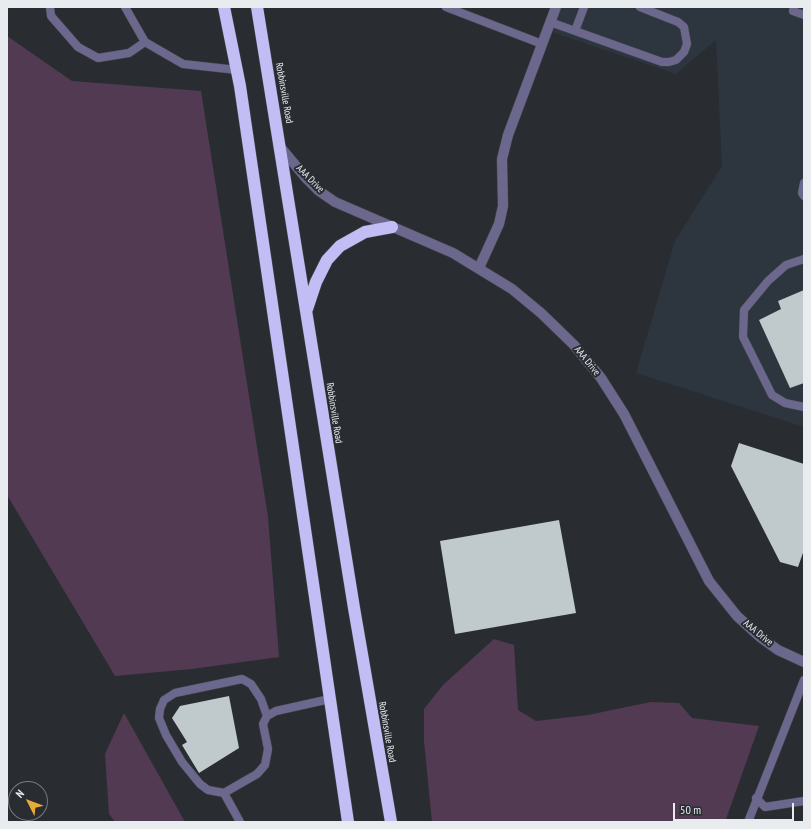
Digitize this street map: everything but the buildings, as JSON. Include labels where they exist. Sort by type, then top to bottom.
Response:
[{"type":"highway","points":[[224,7],[237,70],[348,822]]},
{"type":"highway","name":"Robbinsville Road","points":[[257,7],[281,148],[306,312],[391,818]]},
{"type":"highway","points":[[306,312],[316,282],[327,260],[340,246],[365,232],[392,227]]},
{"type":"street","points":[[479,268],[499,224],[503,206],[502,159],[508,135],[556,7]]},
{"type":"street","name":"AAA Drive","points":[[281,148],[306,178],[320,190],[353,211],[453,252],[512,289],[541,313],[574,345],[600,378],[624,414],[709,581],[737,616],[760,637],[778,650],[804,662]]},
{"type":"lane","points":[[50,7],[51,16],[78,47],[98,58],[129,53],[145,42]]},
{"type":"lane","points":[[125,7],[145,42],[183,64],[237,70]]},
{"type":"lane","points":[[446,7],[542,44]]},
{"type":"lane","points":[[575,31],[584,7]]},
{"type":"lane","points":[[550,22],[662,62],[676,60],[684,52],[687,44],[687,36],[684,27],[678,22],[640,7]]},
{"type":"lane","points":[[794,7],[792,11],[804,15]]},
{"type":"lane","points":[[804,183],[802,193],[804,196]]},
{"type":"lane","points":[[804,259],[786,265],[768,281],[744,310],[742,337],[772,395],[785,403],[804,407]]},
{"type":"lane","points":[[267,716],[261,699],[251,684],[242,679],[175,693],[164,700],[160,709],[159,718],[166,735],[182,762],[200,784],[208,790],[224,793],[257,774],[265,765],[268,749],[263,724],[267,716],[276,711],[330,699]]},
{"type":"lane","points":[[748,822],[756,798],[804,680]]},
{"type":"lane","points":[[224,793],[240,822]]},
{"type":"lane","points":[[756,798],[765,807],[804,801]]},
{"type":"shaded area","points":[[558,7],[804,7],[804,427],[636,373],[675,241],[722,166],[716,40],[676,74],[549,31]]},
{"type":"shaded area","points":[[7,36],[72,81],[201,91],[268,517],[279,657],[192,669],[115,676],[7,495]]},
{"type":"shaded area","points":[[494,639],[514,645],[518,710],[536,721],[588,715],[651,702],[679,703],[692,718],[759,726],[725,822],[432,822],[424,741],[424,709],[443,685]]},
{"type":"shaded area","points":[[124,713],[185,822],[115,822],[109,814],[105,754]]}]
